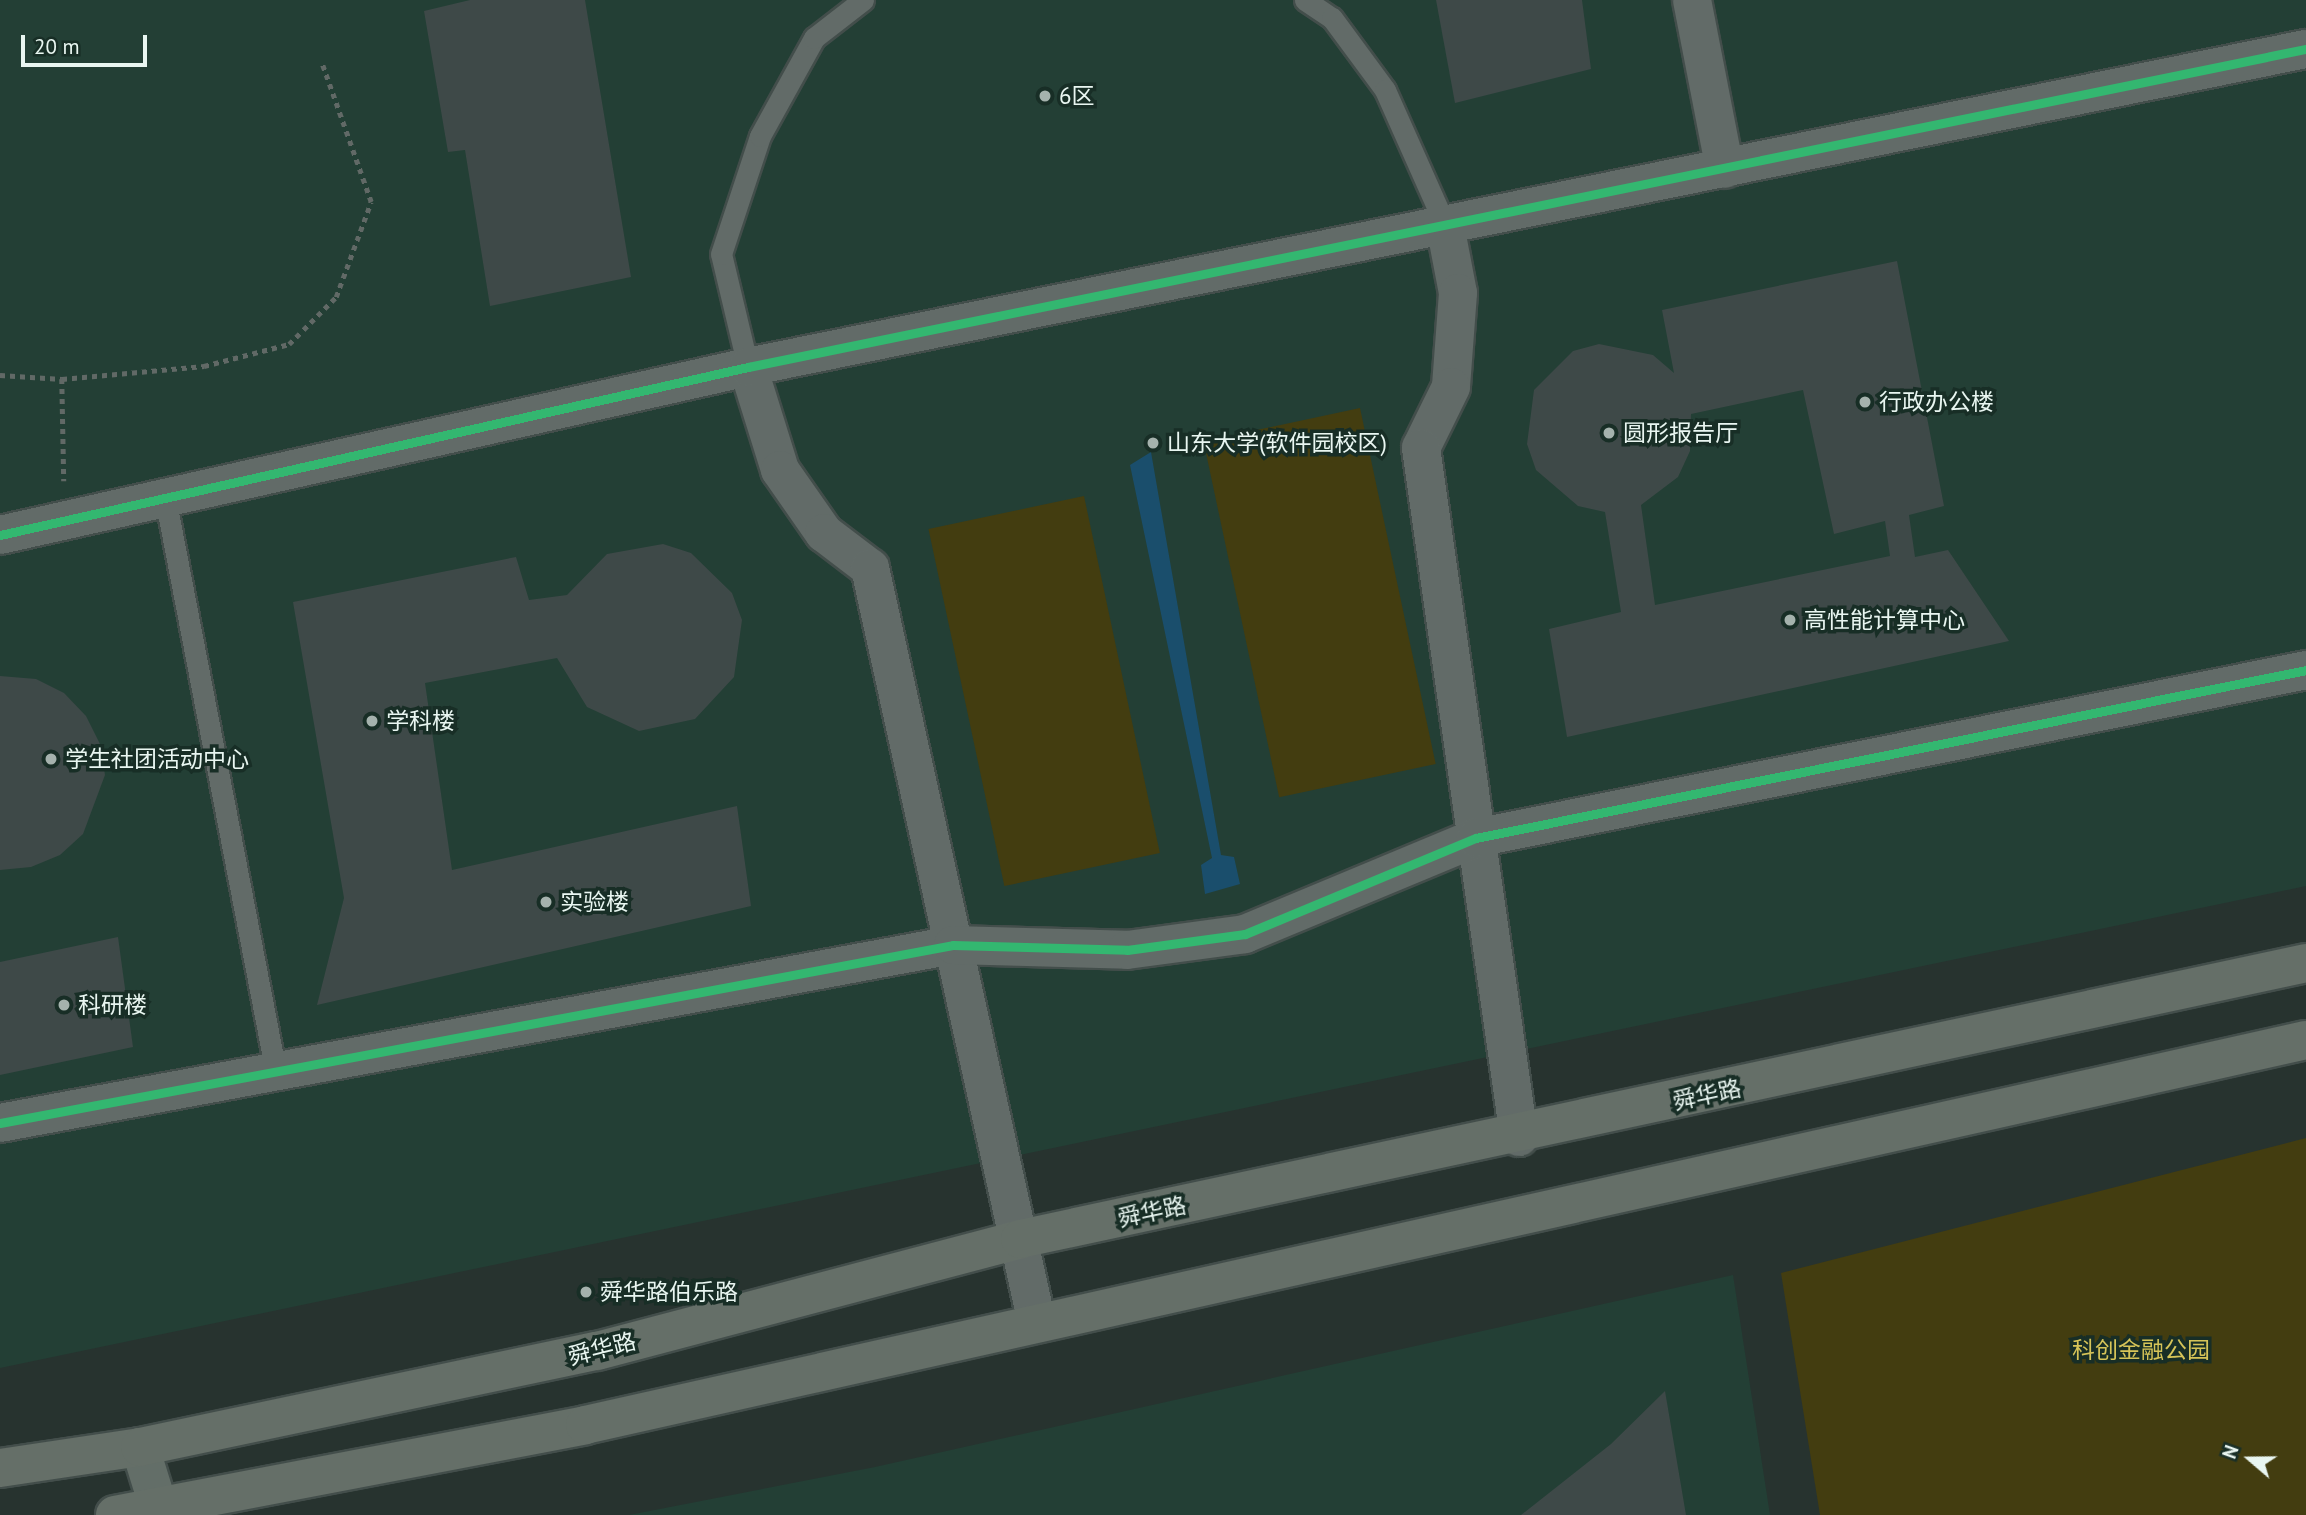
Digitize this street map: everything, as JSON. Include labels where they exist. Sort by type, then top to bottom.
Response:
[{"type":"main road","name":"舜华路","points":[[0,1468],[140,1447],[597,1351],[1020,1239],[1519,1137],[2306,963]]},
{"type":"main road","points":[[115,1515],[161,1511],[586,1424],[2306,1040]]},
{"type":"street","points":[[1692,0],[1725,169]]},
{"type":"street","points":[[0,535],[748,367],[2306,49]]},
{"type":"street","points":[[1445,225],[1458,293],[1451,387],[1421,448],[1519,1137]]},
{"type":"street","points":[[748,367],[780,470],[824,533],[870,568],[1037,1323]]},
{"type":"street","points":[[0,1123],[953,945],[1127,950],[1245,934],[1476,838],[2306,670]]},
{"type":"street","points":[[140,1447],[161,1511]]},
{"type":"lane","points":[[748,367],[721,254],[760,136],[814,38],[863,0]]},
{"type":"lane","points":[[1305,0],[1332,18],[1385,90],[1445,225]]},
{"type":"lane","points":[[165,497],[276,1073]]},
{"type":"path","points":[[0,374],[62,379],[204,366],[289,344],[336,297],[371,202],[322,64]]},
{"type":"path","points":[[62,379],[65,520]]},
{"type":"shaded area","name":"山东大学(软件园校区)","points":[[0,0],[2306,0],[2306,886],[0,1368]]},
{"type":"shaded area","points":[[1733,1275],[1770,1515],[629,1515],[875,1467]]},
{"type":"green space","points":[[1360,408],[1436,764],[1279,797],[1203,441]]},
{"type":"green space","points":[[1084,496],[1160,853],[1004,886],[928,529]]},
{"type":"green space","name":"科创金融公园","points":[[2306,1138],[2306,1515],[1820,1515],[1781,1273]]},
{"type":"water","points":[[1151,452],[1221,855],[1234,857],[1240,884],[1205,894],[1201,865],[1212,858],[1130,465]]},
{"type":"building","points":[[470,0],[585,0],[631,277],[490,306],[465,150],[448,152],[424,11]]},
{"type":"building","points":[[1436,0],[1582,0],[1591,69],[1455,103]]},
{"type":"building","points":[[1897,261],[1944,506],[1909,515],[1915,557],[1948,550],[2009,641],[1567,737],[1549,629],[1621,612],[1605,512],[1578,506],[1536,470],[1527,444],[1534,390],[1573,351],[1599,344],[1653,355],[1674,373],[1662,310]],"holes":[[[1803,390],[1834,534],[1885,521],[1890,556],[1655,605],[1641,505],[1678,477],[1690,451],[1691,414]]]},
{"type":"building","name":"学科楼","points":[[663,544],[691,553],[732,593],[742,620],[734,677],[695,719],[639,731],[587,707],[557,658],[425,683],[452,870],[737,806],[751,906],[317,1005],[344,898],[293,602],[516,557],[529,600],[567,595],[607,554]]},
{"type":"building","name":"学生社团活动中心","points":[[0,676],[36,679],[64,693],[86,716],[100,744],[105,775],[83,834],[60,855],[31,867],[0,870]]},
{"type":"building","name":"科研楼","points":[[118,937],[133,1047],[0,1075],[0,962]]},
{"type":"building","points":[[1665,1391],[1686,1515],[1521,1515],[1611,1444]]},
{"type":"cycle path","points":[[0,535],[748,367],[2306,49]]},
{"type":"cycle path","points":[[0,1123],[953,945],[1127,950],[1245,934],[1476,838],[2306,670]]},
{"type":"place","name":"6区","points":[[1045,96]]},
{"type":"place","name":"行政办公楼","points":[[1865,402]]},
{"type":"place","name":"圆形报告厅","points":[[1609,433]]},
{"type":"place","name":"山东大学(软件园校区)","points":[[1153,443]]},
{"type":"place","name":"高性能计算中心","points":[[1790,620]]},
{"type":"place","name":"学科楼","points":[[372,721]]},
{"type":"place","name":"学生社团活动中心","points":[[51,759]]},
{"type":"place","name":"实验楼","points":[[546,902]]},
{"type":"place","name":"科研楼","points":[[64,1005]]},
{"type":"place","name":"舜华路伯乐路","points":[[586,1292]]}]
